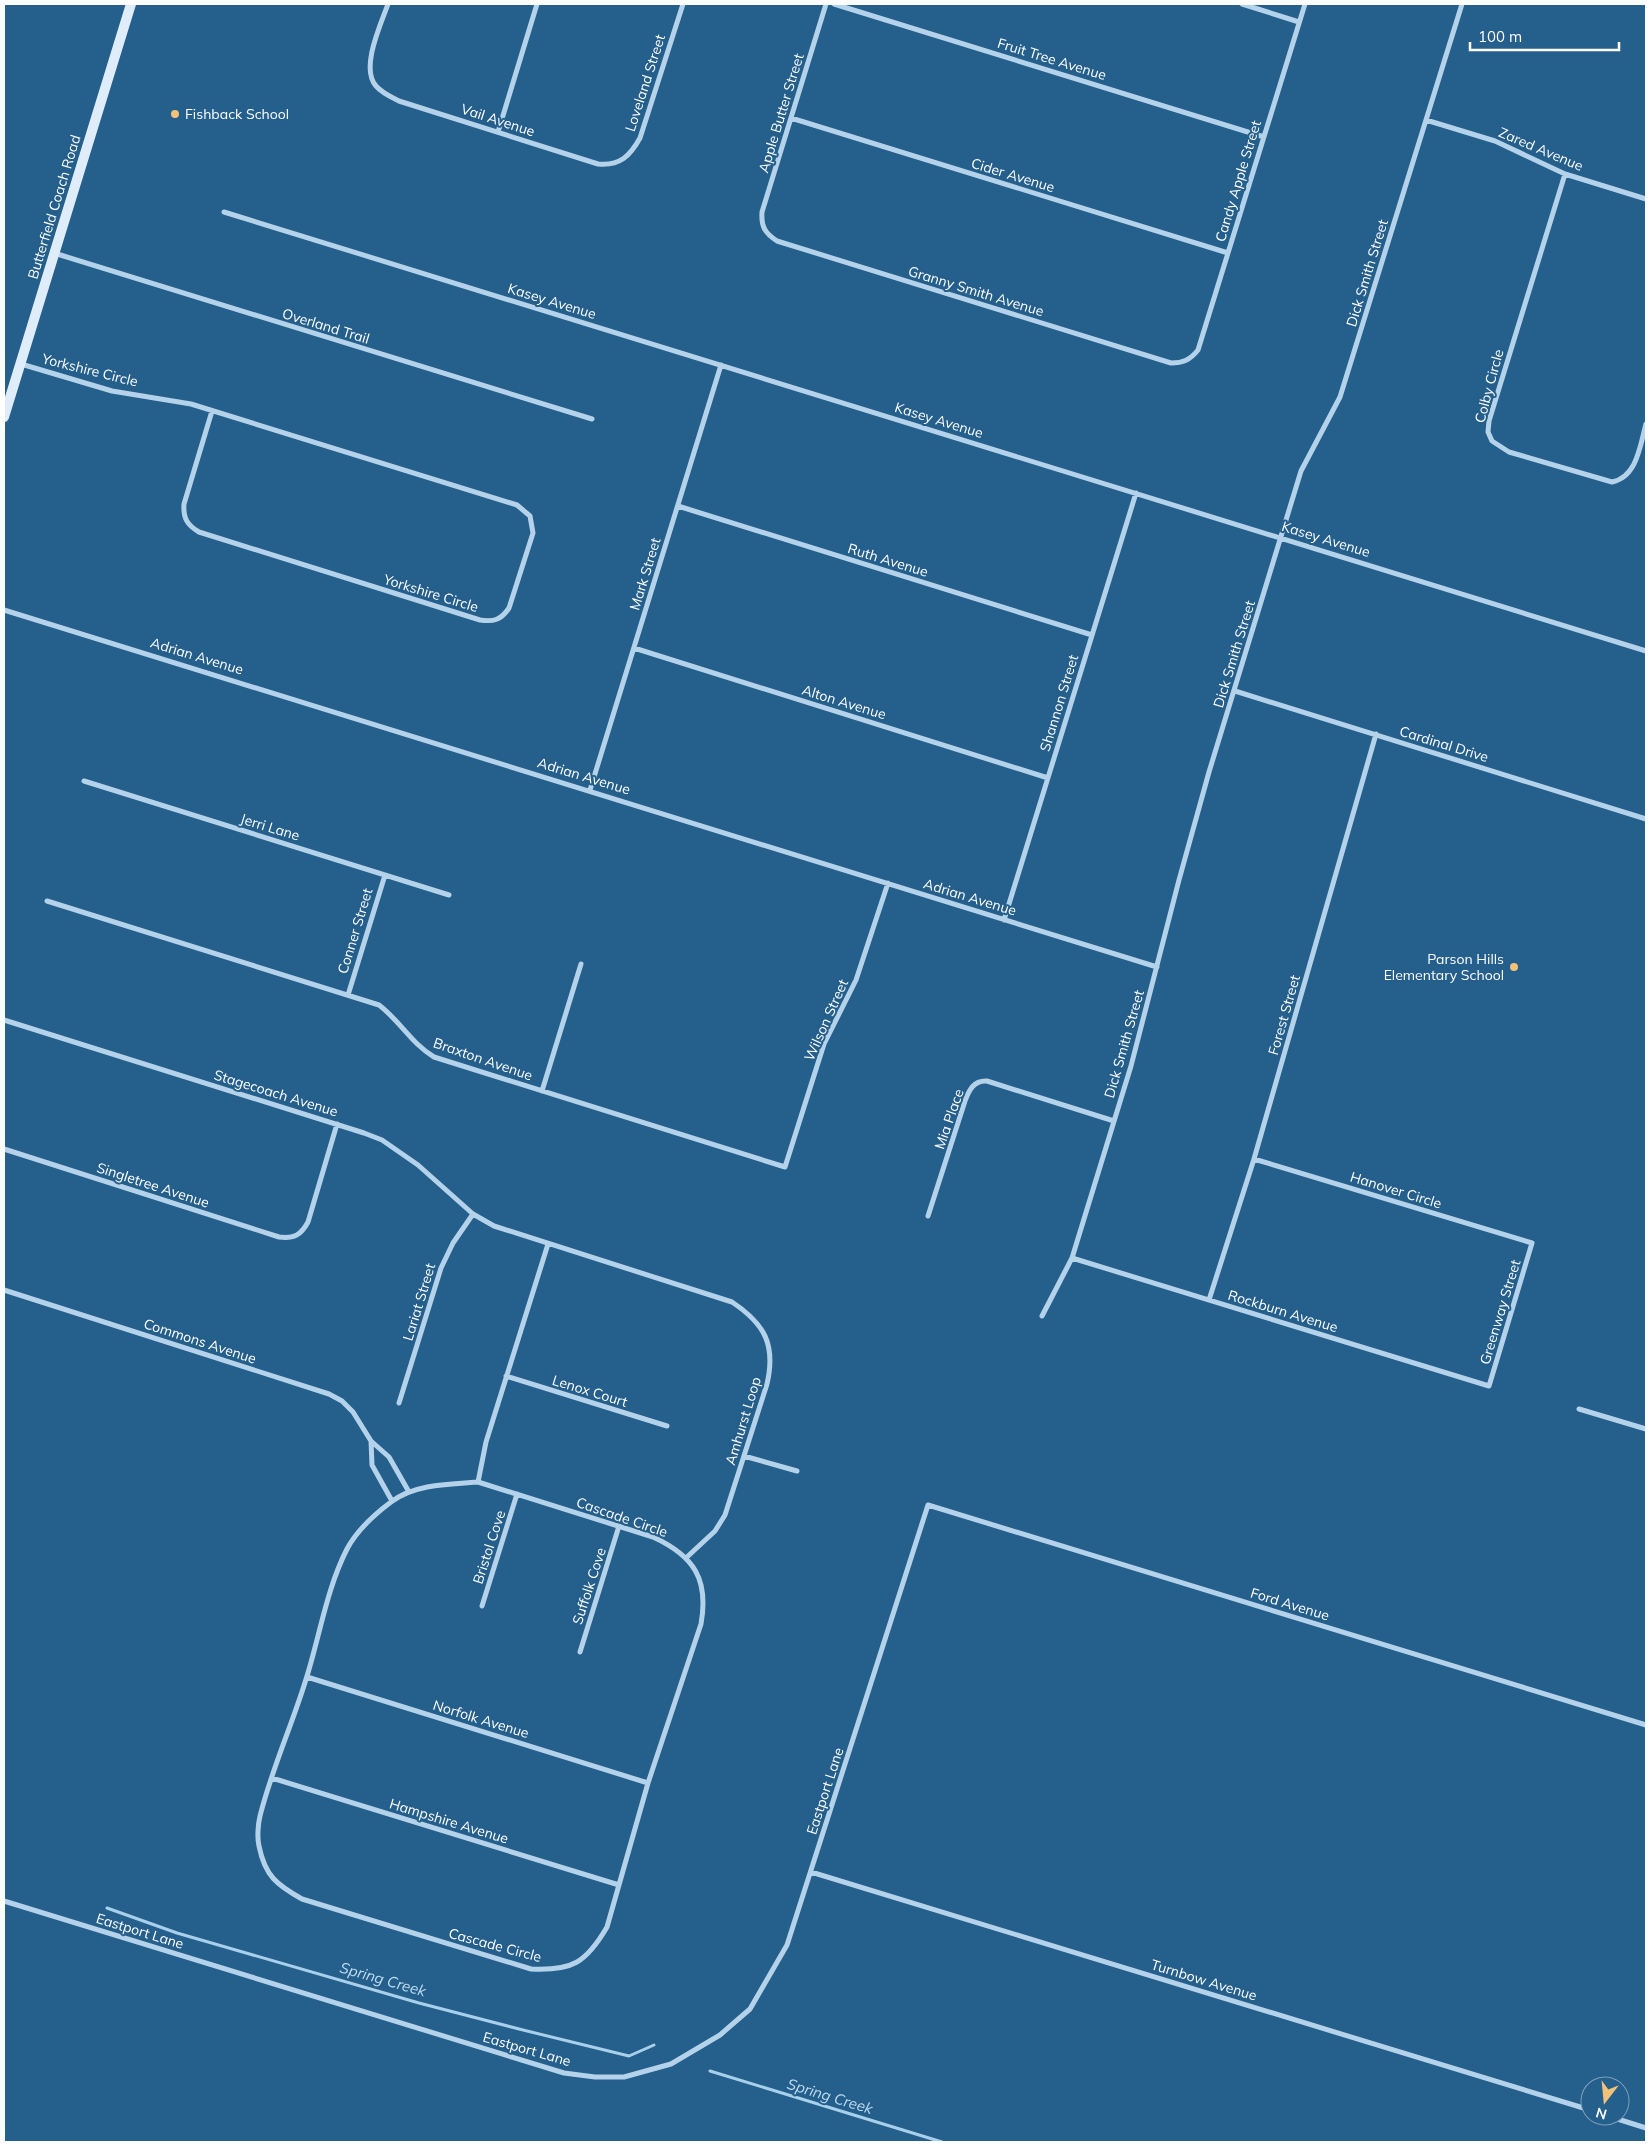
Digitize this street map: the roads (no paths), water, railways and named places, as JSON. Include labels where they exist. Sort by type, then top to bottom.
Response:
[{"type":"main road","name":"Butterfield Coach Road","points":[[4,417],[131,4]]},
{"type":"street","name":"Vail Avenue","points":[[388,4],[369,63],[370,75],[375,85],[386,94],[399,101],[598,164],[618,163]]},
{"type":"street","points":[[498,132],[536,4]]},
{"type":"street","name":"Loveland Street","points":[[618,163],[631,154],[640,138],[683,4]]},
{"type":"street","name":"Apple Butter Street","points":[[763,229],[762,212],[826,4]]},
{"type":"street","name":"Fruit Tree Avenue","points":[[834,4],[1264,136]]},
{"type":"street","points":[[1242,4],[1300,22]]},
{"type":"street","name":"Candy Apple Street","points":[[1186,361],[1198,350],[1305,4]]},
{"type":"street","name":"Dick Smith Street","points":[[1042,1316],[1072,1258],[1131,1066],[1199,808],[1280,537],[1306,459],[1340,397],[1462,4]]},
{"type":"street","name":"Cider Avenue","points":[[791,118],[1228,253]]},
{"type":"street","name":"Zared Avenue","points":[[1426,120],[1495,141],[1565,174],[1646,199]]},
{"type":"street","name":"Colby Circle","points":[[1565,174],[1489,422],[1488,432],[1492,441],[1509,452],[1603,481],[1612,482],[1621,480],[1634,466],[1646,424]]},
{"type":"street","name":"Kasey Avenue","points":[[224,212],[1646,650]]},
{"type":"street","name":"Granny Smith Avenue","points":[[763,229],[769,236],[778,241],[796,247],[1170,362],[1186,361]]},
{"type":"street","name":"Overland Trail","points":[[54,253],[592,419]]},
{"type":"street","name":"Yorkshire Circle","points":[[21,364],[112,391],[173,400],[212,411],[517,505],[530,516],[532,533],[509,608],[498,620],[480,620],[191,528],[183,514],[184,504],[212,411]]},
{"type":"street","name":"Mark Street","points":[[590,790],[721,365]]},
{"type":"street","name":"Shannon Street","points":[[1004,920],[1136,493]]},
{"type":"street","name":"Ruth Avenue","points":[[678,506],[1092,635]]},
{"type":"street","name":"Adrian Avenue","points":[[4,610],[1157,967]]},
{"type":"street","name":"Alton Avenue","points":[[634,648],[1048,778]]},
{"type":"street","name":"Cardinal Drive","points":[[1234,692],[1646,818]]},
{"type":"street","name":"Forest Street","points":[[1209,1300],[1254,1159],[1376,734]]},
{"type":"street","name":"Jerri Lane","points":[[84,781],[449,894]]},
{"type":"street","name":"Conner Street","points":[[348,995],[385,875]]},
{"type":"street","name":"Wilson Street","points":[[785,1167],[824,1044],[858,973],[888,883]]},
{"type":"street","name":"Braxton Avenue","points":[[47,901],[379,1005],[393,1015],[421,1050],[434,1057],[785,1167]]},
{"type":"street","points":[[542,1091],[581,964]]},
{"type":"street","name":"Stagecoach Avenue","points":[[4,1020],[364,1132],[398,1151],[418,1165],[473,1214],[494,1226],[516,1234]]},
{"type":"street","name":"Mia Place","points":[[928,1216],[965,1101],[969,1091],[977,1083],[988,1081],[1114,1122]]},
{"type":"street","name":"Singletree Avenue","points":[[4,1149],[279,1237],[288,1238],[297,1236],[308,1222],[337,1124]]},
{"type":"street","name":"Hanover Circle","points":[[1254,1159],[1532,1243]]},
{"type":"street","name":"Lariat Street","points":[[399,1403],[441,1268],[453,1242],[473,1214]]},
{"type":"street","name":"Amhurst Loop","points":[[516,1234],[732,1302],[746,1311],[766,1335],[770,1350],[771,1368],[725,1515],[715,1531],[687,1557]]},
{"type":"street","name":"Greenway Street","points":[[1488,1386],[1532,1243]]},
{"type":"street","points":[[478,1482],[486,1442],[548,1244]]},
{"type":"street","name":"Rockburn Avenue","points":[[1072,1258],[1488,1386]]},
{"type":"street","name":"Commons Avenue","points":[[4,1290],[329,1394],[342,1401],[353,1412],[371,1441],[389,1457],[409,1492]]},
{"type":"street","name":"Lenox Court","points":[[506,1376],[667,1426]]},
{"type":"street","points":[[1579,1408],[1646,1429]]},
{"type":"street","name":"Commons Avenue","points":[[371,1441],[372,1465],[392,1501]]},
{"type":"street","points":[[744,1456],[797,1471]]},
{"type":"street","name":"Cascade Circle","points":[[478,1482],[653,1537],[671,1545],[687,1557],[697,1574],[703,1590],[704,1606],[700,1624],[648,1782],[607,1927],[594,1948],[574,1964],[553,1970],[531,1969],[302,1899],[279,1886],[265,1867],[258,1844],[259,1818],[307,1677],[336,1573],[348,1547],[367,1524],[392,1501],[409,1492],[442,1485],[478,1482]]},
{"type":"street","name":"Bristol Cove","points":[[482,1606],[517,1494]]},
{"type":"street","name":"Ford Avenue","points":[[928,1505],[1646,1725]]},
{"type":"street","name":"Eastport Lane","points":[[4,1901],[564,2073],[595,2077],[624,2077],[671,2064],[720,2035],[750,2009],[787,1945],[928,1505]]},
{"type":"street","name":"Suffolk Cove","points":[[580,1652],[619,1526]]},
{"type":"street","name":"Norfolk Avenue","points":[[307,1677],[648,1782]]},
{"type":"street","name":"Hampshire Avenue","points":[[272,1778],[619,1885]]},
{"type":"street","name":"Turnbow Avenue","points":[[811,1872],[1580,2107]]},
{"type":"street","points":[[1630,2123],[1646,2128]]},
{"type":"waterway","name":"Spring Creek","points":[[107,1908],[177,1933],[419,2003],[523,2030],[629,2056],[654,2045]]},
{"type":"waterway","name":"Spring Creek","points":[[710,2071],[942,2142]]},
{"type":"place","name":"Fishback School","points":[[175,114]]},
{"type":"place","name":"Parson Hills Elementary School","points":[[1514,967]]}]
